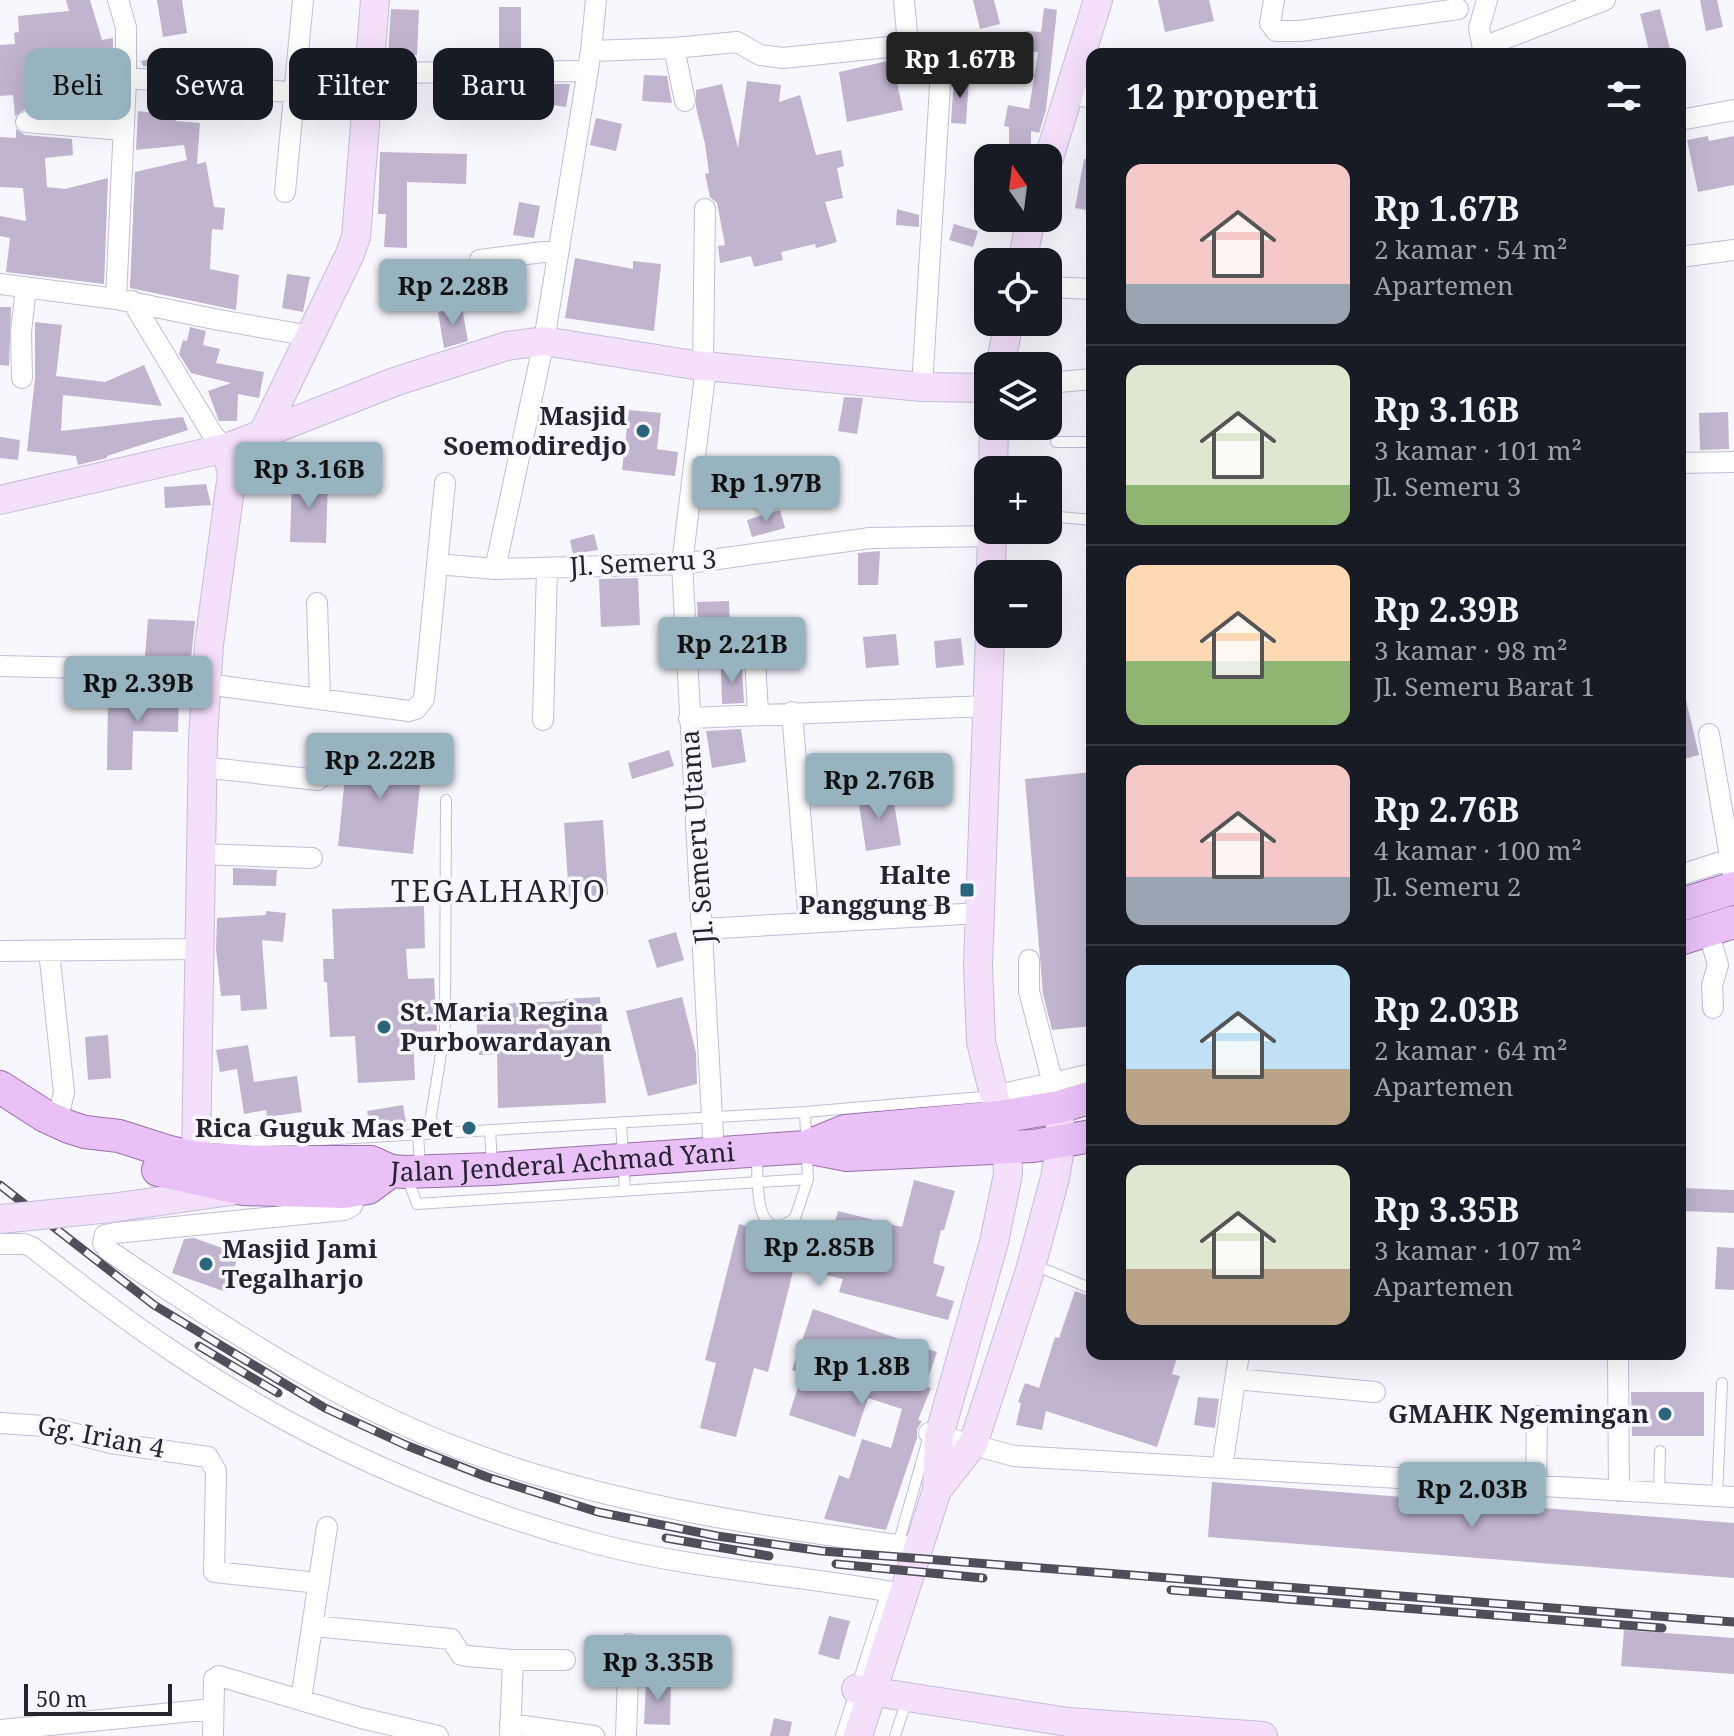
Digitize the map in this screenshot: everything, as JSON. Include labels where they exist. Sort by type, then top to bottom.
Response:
[{"type":"main road","points":[[1686,901],[1733,871]]},
{"type":"main road","points":[[1686,938],[1723,933]]},
{"type":"main road","name":"Jalan Jenderal Achmad Yani","points":[[0,1087],[112,1151],[170,1174],[251,1176],[371,1162],[405,1171],[492,1169],[624,1175],[757,1166],[845,1131],[1000,1120]]},
{"type":"main road","points":[[1000,1120],[1056,1096],[1086,1097]]},
{"type":"main road","points":[[1000,1120],[1061,1143],[1086,1137]]},
{"type":"main road","name":"Jalan Jenderal Achmad Yani","points":[[71,1127],[119,1136],[166,1151],[197,1147],[251,1176]]},
{"type":"main road","points":[[251,1176],[343,1192],[368,1188],[405,1171]]},
{"type":"street","points":[[118,0],[126,27],[126,48]]},
{"type":"street","points":[[299,48],[303,0]]},
{"type":"street","points":[[372,48],[375,0]]},
{"type":"street","points":[[495,569],[544,341],[596,0]]},
{"type":"street","points":[[904,0],[908,45]]},
{"type":"street","points":[[1089,48],[1098,0]]},
{"type":"street","points":[[1274,0],[1270,23],[1281,32],[1452,4],[1482,43]]},
{"type":"street","points":[[1482,43],[1487,0]]},
{"type":"street","points":[[1482,43],[1605,0]]},
{"type":"street","points":[[417,81],[737,42],[760,55],[783,58],[908,45],[934,54],[941,70],[922,387]]},
{"type":"street","points":[[674,48],[685,101]]},
{"type":"street","points":[[1056,144],[1080,96],[1086,64]]},
{"type":"street","points":[[131,80],[289,93]]},
{"type":"street","points":[[1686,119],[1734,110]]},
{"type":"street","points":[[124,120],[124,300],[213,435],[226,448],[232,474],[213,604],[202,767],[197,1147]]},
{"type":"street","points":[[285,192],[292,120]]},
{"type":"street","points":[[262,435],[356,237],[366,120]]},
{"type":"street","points":[[26,122],[123,130]]},
{"type":"street","name":"Jl. Semeru Utama","points":[[705,209],[705,366],[682,564],[716,1169]]},
{"type":"street","points":[[480,260],[559,250]]},
{"type":"street","points":[[1686,256],[1734,250]]},
{"type":"street","points":[[0,284],[124,300],[311,336]]},
{"type":"street","points":[[22,378],[21,332],[26,287]]},
{"type":"street","points":[[1062,288],[1086,289]]},
{"type":"street","points":[[0,500],[226,448],[456,360],[507,346],[544,341],[705,366],[922,387],[974,388]]},
{"type":"street","points":[[1062,382],[1086,380]]},
{"type":"street","points":[[1686,463],[1734,462]]},
{"type":"street","points":[[0,666],[207,677],[409,711],[422,705],[424,699],[445,483]]},
{"type":"street","name":"Jl. Semeru 3","points":[[437,564],[495,569],[682,564],[870,538],[974,534]]},
{"type":"street","points":[[543,720],[547,569]]},
{"type":"street","points":[[317,603],[320,697]]},
{"type":"street","points":[[937,1490],[934,1434],[999,1215],[1008,1174],[1000,1120],[981,1042],[980,913],[990,648]]},
{"type":"street","points":[[755,659],[758,714]]},
{"type":"street","points":[[689,718],[988,706]]},
{"type":"street","points":[[792,712],[809,923]]},
{"type":"street","points":[[1686,875],[1733,871],[1709,734]]},
{"type":"street","points":[[202,767],[318,780]]},
{"type":"street","points":[[200,854],[312,858]]},
{"type":"street","points":[[703,929],[980,913]]},
{"type":"street","points":[[1686,951],[1723,933],[1734,937]]},
{"type":"street","points":[[1713,1008],[1711,988],[1723,933]]},
{"type":"street","points":[[0,951],[198,949]]},
{"type":"street","points":[[49,951],[64,1092],[71,1127]]},
{"type":"street","points":[[858,1736],[864,1690],[908,1546],[937,1490],[978,1446],[1039,1272],[1061,1143],[1056,1096],[1029,991],[1029,960]]},
{"type":"street","points":[[1056,1096],[1086,1078]]},
{"type":"street","points":[[0,1219],[111,1208],[251,1176]]},
{"type":"street","points":[[358,1189],[352,1206],[344,1210],[115,1233],[105,1235],[103,1243],[108,1250],[220,1326],[314,1381],[395,1421],[491,1461],[649,1505],[908,1546]]},
{"type":"street","points":[[0,1244],[20,1243],[32,1247],[174,1353],[290,1422],[365,1460],[450,1496],[596,1544],[896,1593]]},
{"type":"street","points":[[957,1353],[1008,1356]]},
{"type":"street","points":[[1222,1468],[1238,1360]]},
{"type":"street","points":[[1618,1360],[1619,1491]]},
{"type":"street","points":[[1236,1379],[1375,1392]]},
{"type":"street","points":[[1536,1486],[1537,1416]]},
{"type":"street","name":"Gg. Irian 4","points":[[0,1423],[35,1424],[111,1443],[202,1455],[214,1463],[216,1471],[214,1572],[319,1583]]},
{"type":"street","points":[[934,1434],[1014,1456],[1725,1497]]},
{"type":"street","points":[[301,1700],[327,1527]]},
{"type":"street","points":[[313,1626],[451,1639],[463,1655],[513,1660],[565,1660]]},
{"type":"street","points":[[626,1736],[629,1644]]},
{"type":"street","points":[[513,1660],[510,1730],[594,1736]]},
{"type":"street","points":[[213,1736],[214,1680],[219,1676],[438,1736]]},
{"type":"street","points":[[864,1690],[1068,1722],[1263,1736]]},
{"type":"street","points":[[0,1730],[213,1709]]},
{"type":"lane","points":[[1056,442],[1086,442]]},
{"type":"lane","points":[[1062,517],[1086,519]]},
{"type":"lane","points":[[433,1133],[431,1116],[445,1029],[446,800]]},
{"type":"lane","points":[[805,1112],[808,1179],[795,1218],[781,1225],[771,1224],[763,1218],[759,1208],[757,1166],[808,1179]]},
{"type":"lane","points":[[197,1147],[251,1141],[805,1112],[1000,1120]]},
{"type":"lane","points":[[418,1134],[405,1171],[417,1204],[624,1175],[621,1122]]},
{"type":"lane","points":[[490,1130],[492,1169]]},
{"type":"lane","points":[[1039,1272],[1086,1287]]},
{"type":"lane","points":[[1722,1383],[1725,1497]]},
{"type":"lane","points":[[908,1546],[934,1434]]},
{"type":"lane","points":[[1659,1493],[1660,1451]]},
{"type":"lane","points":[[841,1736],[864,1690]]},
{"type":"lane","points":[[895,1736],[908,1697]]},
{"type":"building","points":[[66,0],[90,0],[102,40],[113,38],[113,48],[24,48],[24,110],[15,116],[13,95],[0,96],[0,45],[15,44],[14,33],[19,32],[18,16],[69,11]]},
{"type":"building","points":[[157,0],[182,0],[187,33],[163,37]]},
{"type":"building","points":[[973,0],[994,0],[1000,24],[980,29]]},
{"type":"building","points":[[1158,0],[1209,0],[1214,21],[1165,32]]},
{"type":"building","points":[[1700,0],[1717,0],[1723,27],[1706,31]]},
{"type":"building","points":[[499,7],[521,7],[521,48],[499,48]]},
{"type":"building","points":[[1044,8],[1057,10],[1046,110],[1039,133],[1031,131],[1031,144],[1009,144],[1009,127],[1004,126],[1008,105],[1029,109],[1038,52],[1024,51],[1025,31],[1041,32]]},
{"type":"building","points":[[391,9],[419,10],[417,55],[417,48],[388,48]]},
{"type":"building","points":[[1660,9],[1670,48],[1648,48],[1640,14]]},
{"type":"building","points":[[892,60],[903,110],[847,122],[839,72]]},
{"type":"building","points":[[644,75],[667,76],[672,103],[642,101]]},
{"type":"building","points":[[954,76],[969,77],[966,124],[951,123]]},
{"type":"building","points":[[747,81],[781,85],[779,102],[800,95],[816,155],[841,150],[844,166],[837,168],[843,198],[825,202],[837,242],[781,252],[783,260],[754,267],[751,256],[720,263],[718,246],[725,245],[717,203],[710,197],[705,174],[709,173],[696,107],[696,90],[722,84],[738,148]]},
{"type":"building","points":[[554,84],[570,84],[566,107],[554,105]]},
{"type":"building","points":[[138,111],[147,112],[147,120],[200,123],[197,164],[206,162],[214,207],[225,208],[223,230],[212,229],[210,269],[239,275],[236,310],[130,288],[135,172],[187,160],[184,145],[136,150]]},
{"type":"building","points":[[596,118],[622,124],[616,151],[590,145]]},
{"type":"building","points":[[16,129],[25,135],[72,139],[73,155],[45,158],[47,187],[65,189],[108,178],[104,284],[6,272],[10,238],[0,236],[0,216],[26,221],[23,188],[0,187],[0,137],[16,138]]},
{"type":"building","points":[[1708,136],[1709,141],[1734,136],[1734,185],[1698,192],[1687,140]]},
{"type":"building","points":[[380,152],[467,154],[466,184],[407,182],[407,248],[384,247],[386,214],[378,214]]},
{"type":"building","points":[[1084,159],[1086,159],[1086,210],[1075,208]]},
{"type":"building","points":[[519,202],[540,206],[534,238],[513,235]]},
{"type":"building","points":[[897,209],[919,215],[919,227],[896,225]]},
{"type":"building","points":[[954,224],[978,232],[973,247],[949,240]]},
{"type":"building","points":[[575,258],[633,269],[633,261],[661,264],[654,331],[565,318]]},
{"type":"building","points":[[287,274],[310,277],[303,312],[282,308]]},
{"type":"building","points":[[0,307],[11,307],[9,366],[0,365]]},
{"type":"building","points":[[462,308],[468,341],[444,348],[438,312]]},
{"type":"building","points":[[35,322],[62,325],[56,376],[105,382],[144,365],[162,406],[63,395],[61,431],[183,417],[188,430],[78,465],[76,456],[27,451],[35,378]]},
{"type":"building","points":[[190,327],[206,331],[203,345],[220,349],[216,363],[264,372],[259,398],[238,394],[237,421],[219,421],[208,391],[231,383],[191,373],[179,354],[183,340],[187,341]]},
{"type":"building","points":[[844,397],[863,398],[857,434],[838,431]]},
{"type":"building","name":"Masjid Soemodiredjo","points":[[629,410],[661,413],[657,449],[678,452],[675,476],[622,470]]},
{"type":"building","points":[[1728,412],[1729,449],[1700,450],[1699,413]]},
{"type":"building","points":[[0,437],[20,440],[18,460],[0,458]]},
{"type":"building","points":[[292,478],[328,479],[326,543],[290,542]]},
{"type":"building","points":[[206,484],[211,505],[165,508],[164,487]]},
{"type":"building","points":[[780,510],[785,528],[752,537],[747,520]]},
{"type":"building","points":[[594,534],[598,550],[573,554],[570,540]]},
{"type":"building","points":[[880,551],[878,585],[858,585],[858,553]]},
{"type":"building","points":[[638,578],[640,625],[601,627],[599,579]]},
{"type":"building","points":[[729,601],[731,651],[700,652],[697,602]]},
{"type":"building","points":[[148,619],[195,621],[191,658],[145,656]]},
{"type":"building","points":[[896,634],[899,665],[866,668],[863,637]]},
{"type":"building","points":[[961,638],[964,665],[936,668],[934,641]]},
{"type":"building","points":[[742,666],[744,703],[722,704],[721,667]]},
{"type":"building","points":[[148,691],[179,692],[178,732],[133,731],[132,770],[107,770],[108,698],[147,699]]},
{"type":"building","points":[[1686,700],[1699,755],[1686,758]]},
{"type":"building","points":[[741,729],[746,762],[712,768],[706,731]]},
{"type":"building","points":[[348,748],[423,756],[413,854],[338,846]]},
{"type":"building","points":[[669,750],[674,766],[632,779],[628,763]]},
{"type":"building","points":[[1086,773],[1086,1027],[1052,1030],[1043,994],[1025,779]]},
{"type":"building","points":[[892,791],[901,845],[866,851],[858,797]]},
{"type":"building","points":[[603,820],[608,895],[569,897],[564,823]]},
{"type":"building","points":[[233,868],[277,870],[276,886],[233,885]]},
{"type":"building","points":[[424,906],[425,948],[406,949],[408,979],[434,978],[437,1031],[413,1032],[415,1080],[358,1083],[355,1036],[330,1037],[323,959],[334,959],[332,909]]},
{"type":"building","points":[[266,911],[286,913],[283,942],[262,940],[267,1009],[241,1011],[240,995],[221,996],[216,949],[217,918],[266,915]]},
{"type":"building","points":[[676,932],[684,960],[657,968],[648,940]]},
{"type":"building","points":[[600,997],[606,1103],[498,1108],[497,1054],[479,1055],[475,1005]]},
{"type":"building","points":[[682,997],[696,1053],[697,1084],[648,1096],[626,1011]]},
{"type":"building","points":[[108,1035],[111,1078],[88,1080],[85,1037]]},
{"type":"building","points":[[248,1045],[254,1082],[297,1076],[302,1112],[267,1117],[266,1110],[244,1114],[237,1069],[220,1072],[216,1050]]},
{"type":"building","points":[[403,1105],[406,1122],[370,1127],[367,1111]]},
{"type":"building","points":[[914,1180],[955,1191],[933,1263],[945,1267],[936,1296],[954,1301],[948,1320],[839,1292],[843,1279],[794,1267],[768,1372],[754,1368],[736,1437],[700,1428],[716,1363],[705,1360],[739,1224],[828,1247],[838,1211],[902,1227]]},
{"type":"building","points":[[1686,1188],[1734,1190],[1734,1213],[1686,1211]]},
{"type":"building","name":"Masjid Jami Tegalharjo","points":[[194,1238],[239,1254],[226,1292],[172,1273],[184,1239]]},
{"type":"building","points":[[1717,1247],[1734,1248],[1734,1290],[1715,1289]]},
{"type":"building","points":[[1075,1291],[1086,1295],[1086,1360],[1176,1360],[1172,1374],[1180,1376],[1157,1447],[1046,1411],[1042,1430],[1016,1425],[1021,1403],[1018,1402],[1025,1383],[1039,1388],[1055,1337],[1059,1338]]},
{"type":"building","points":[[813,1309],[937,1352],[925,1386],[931,1388],[918,1420],[922,1421],[886,1530],[824,1519],[839,1475],[849,1479],[862,1439],[891,1448],[902,1409],[868,1398],[855,1437],[789,1415],[802,1374],[792,1370]]},
{"type":"building","name":"GMAHK Ngemingan","points":[[1631,1392],[1704,1392],[1704,1436],[1632,1436]]},
{"type":"building","points":[[1198,1397],[1219,1399],[1215,1428],[1194,1425]]},
{"type":"building","points":[[1212,1482],[1734,1523],[1734,1578],[1208,1537]]},
{"type":"building","points":[[829,1616],[850,1621],[839,1660],[818,1654]]},
{"type":"building","points":[[1624,1630],[1734,1638],[1734,1674],[1621,1666]]},
{"type":"building","points":[[646,1681],[671,1682],[670,1725],[644,1724]]},
{"type":"building","points":[[774,1718],[792,1722],[789,1736],[770,1736]]},
{"type":"railway","points":[[0,1185],[154,1305],[325,1408],[408,1446],[487,1477],[598,1512],[717,1536],[822,1551],[1734,1622]]},
{"type":"railway","points":[[199,1346],[278,1393]]},
{"type":"railway","points":[[666,1538],[769,1556]]},
{"type":"railway","points":[[836,1564],[983,1578]]},
{"type":"railway","points":[[1171,1590],[1662,1628]]},
{"type":"place","name":"Masjid Soemodiredjo","points":[[643,431]]},
{"type":"place","name":"Halte Panggung B","points":[[967,890]]},
{"type":"place","name":"St.Maria Regina Purbowardayan","points":[[384,1027]]},
{"type":"place","name":"Rica Guguk Mas Pet","points":[[469,1128]]},
{"type":"place","name":"Masjid Jami Tegalharjo","points":[[206,1264]]},
{"type":"place","name":"GMAHK Ngemingan","points":[[1665,1414]]},
{"type":"district","name":"TEGALHARJO","points":[[499,892]]}]
